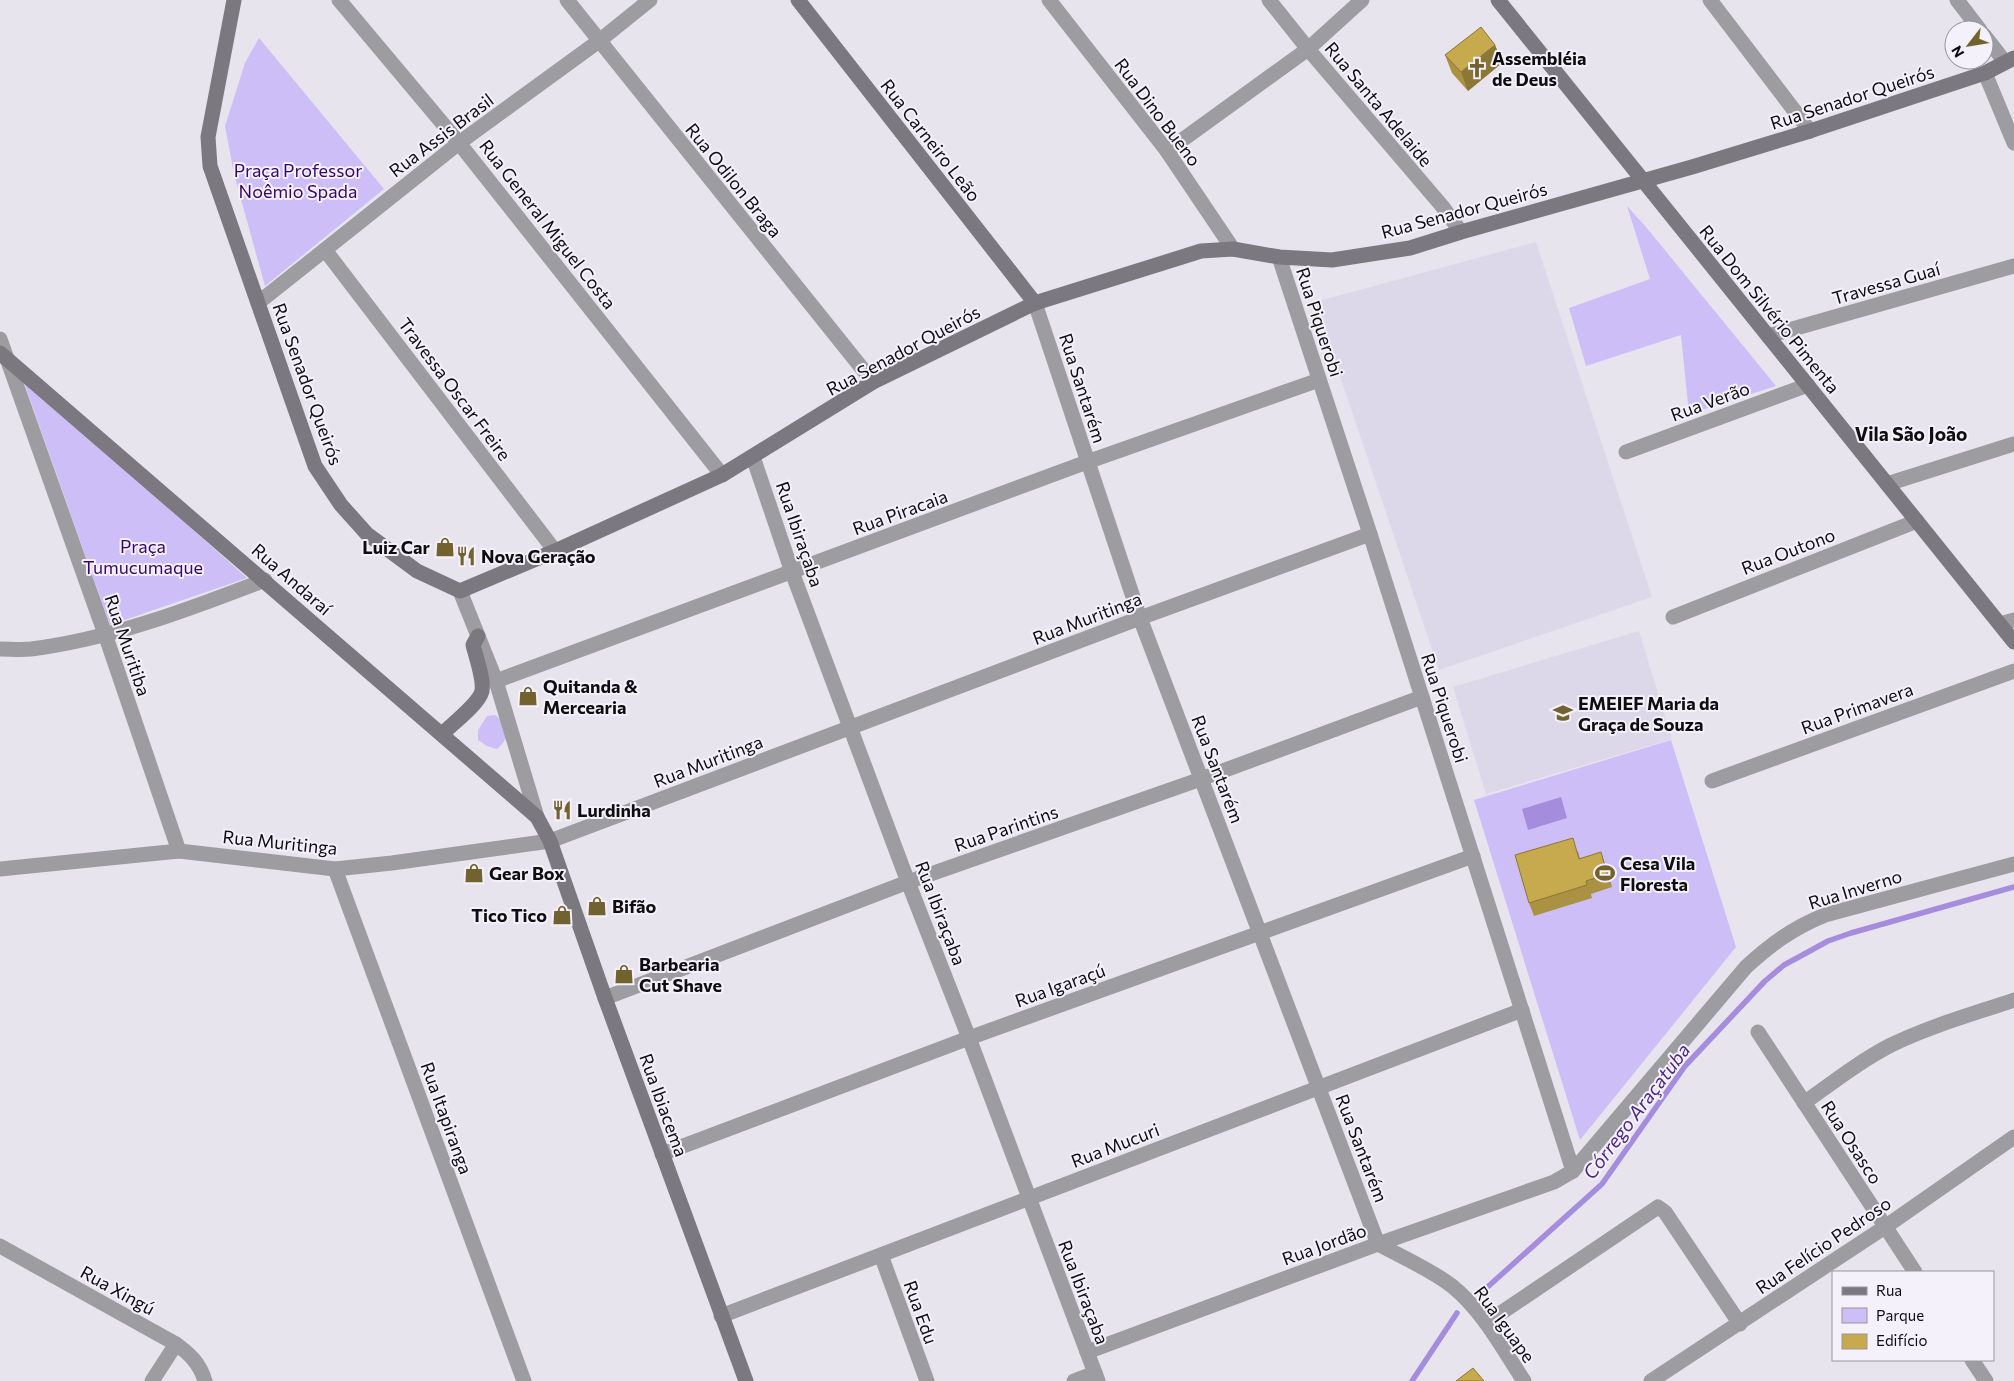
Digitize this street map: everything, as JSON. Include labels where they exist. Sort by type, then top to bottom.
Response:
[{"type":"street","name":"Rua Senador Queirós","points":[[234,0],[208,137],[210,166],[315,466],[341,505],[367,534],[416,571],[460,590],[555,551],[722,475],[873,382],[1035,303],[1201,252],[1233,249],[1279,257],[1332,260],[1410,248],[1810,131],[1985,73],[2010,60]]},
{"type":"street","name":"Rua General Miguel Costa","points":[[339,0],[459,142],[722,475]]},
{"type":"street","name":"Rua Odilon Braga","points":[[567,0],[873,382]]},
{"type":"street","name":"Rua Assis Brasil","points":[[258,303],[459,142],[599,41],[650,0]]},
{"type":"street","name":"Rua Carneiro Leão","points":[[798,0],[1035,303]]},
{"type":"street","name":"Rua Dino Bueno","points":[[1049,0],[1167,151],[1233,249]]},
{"type":"street","name":"Rua Santa Adelaide","points":[[1270,0],[1308,49],[1442,206],[1461,232]]},
{"type":"street","points":[[1167,151],[1308,49],[1362,0]]},
{"type":"street","name":"Rua Dom Silvério Pimenta","points":[[1498,0],[1917,521],[2007,622],[2014,642]]},
{"type":"street","points":[[1710,0],[1810,131]]},
{"type":"street","points":[[1957,0],[1972,20]]},
{"type":"street","points":[[1994,45],[2010,60]]},
{"type":"street","points":[[1985,73],[2014,143]]},
{"type":"street","name":"Travessa Oscar Freire","points":[[324,250],[555,551]]},
{"type":"street","name":"Rua Piquerobi","points":[[1279,257],[1370,534],[1573,1171]]},
{"type":"street","name":"Travessa Guaí","points":[[1768,336],[2014,266]]},
{"type":"street","name":"Rua Santarém","points":[[1035,303],[1140,618],[1378,1244]]},
{"type":"street","name":"Rua Muritiba","points":[[0,339],[3,356],[105,634],[179,851]]},
{"type":"street","name":"Rua Andaraí","points":[[3,356],[265,580],[536,817],[550,840]]},
{"type":"street","name":"Rua Piracaia","points":[[496,681],[1087,462],[1319,380]]},
{"type":"street","name":"Rua Verão","points":[[1626,452],[1808,385]]},
{"type":"street","points":[[1887,484],[2014,444]]},
{"type":"street","name":"Rua Ibiraçaba","points":[[753,457],[792,572],[1097,1377]]},
{"type":"street","name":"Rua Outono","points":[[1672,616],[1917,521]]},
{"type":"street","name":"Rua Muritinga","points":[[0,870],[179,851],[335,869],[392,863],[550,840],[1140,618],[1370,534]]},
{"type":"street","points":[[0,648],[29,650],[105,634],[210,601],[265,580]]},
{"type":"street","points":[[460,590],[496,681],[536,817]]},
{"type":"street","points":[[442,734],[476,702],[482,691],[480,672],[473,645],[478,636]]},
{"type":"street","name":"Rua Primavera","points":[[1712,781],[2014,671]]},
{"type":"street","name":"Rua Parintins","points":[[605,998],[908,882],[1201,779],[1422,697]]},
{"type":"street","name":"Rua Ibiacema","points":[[550,840],[605,998],[746,1381]]},
{"type":"street","name":"Rua Igaraçú","points":[[662,1154],[969,1038],[1473,856]]},
{"type":"street","name":"Rua Inverno","points":[[1573,1171],[1746,967],[1771,944],[1800,926],[1825,915],[2014,864]]},
{"type":"street","name":"Rua Itapiranga","points":[[335,869],[524,1381]]},
{"type":"street","points":[[1804,1103],[1871,1056],[1892,1045],[1915,1034],[2014,1000]]},
{"type":"street","name":"Rua Mucuri","points":[[721,1316],[1522,1010]]},
{"type":"street","name":"Rua Osasco","points":[[1758,1032],[1914,1271]]},
{"type":"street","name":"Rua Felício Pedroso","points":[[1652,1381],[1886,1227],[2014,1137]]},
{"type":"street","name":"Rua Jordão","points":[[1087,1352],[1378,1244],[1533,1191],[1573,1171]]},
{"type":"street","points":[[1486,1323],[1658,1207],[1666,1212],[1740,1324]]},
{"type":"street","name":"Rua Iguape","points":[[1378,1244],[1451,1285],[1464,1297],[1486,1323],[1524,1381]]},
{"type":"street","name":"Rua Xingú","points":[[0,1246],[176,1344],[190,1354],[203,1372],[205,1381]]},
{"type":"street","name":"Rua Edu","points":[[881,1255],[927,1381]]},
{"type":"street","points":[[152,1381],[176,1344]]},
{"type":"street","points":[[1973,1361],[1986,1381]]},
{"type":"street","points":[[1074,1381],[1097,1377]]},
{"type":"shaded area","points":[[1536,242],[1652,597],[1439,670],[1315,302]]},
{"type":"shaded area","name":"EMEIEF Maria da Graça de Souza","points":[[1639,631],[1672,739],[1486,794],[1453,687]]},
{"type":"shaded area","points":[[1561,797],[1567,818],[1528,830],[1522,809]]},
{"type":"green space","name":"Praça Professor Noêmio Spada","points":[[259,38],[384,189],[265,286],[234,174],[225,126],[245,63]]},
{"type":"green space","points":[[1627,206],[1776,386],[1689,414],[1681,335],[1586,366],[1569,308],[1650,279]]},
{"type":"green space","name":"Praça Tumucumaque","points":[[22,377],[247,578],[110,625]]},
{"type":"green space","points":[[495,715],[504,723],[507,732],[505,740],[497,749],[487,746],[478,740],[478,730],[487,716]]},
{"type":"green space","name":"Cesa Vila Floresta","points":[[1671,740],[1736,947],[1580,1140],[1474,800]]},
{"type":"building","points":[[1481,27],[1495,45],[1461,72],[1445,55]]},
{"type":"building","points":[[1573,838],[1579,859],[1601,852],[1607,874],[1586,881],[1587,885],[1529,903],[1515,855]]},
{"type":"building","points":[[1473,1368],[1484,1381],[1456,1381]]},
{"type":"waterway","name":"Córrego Araçatuba","points":[[1482,1292],[1602,1184],[1685,1066],[1765,981],[1784,965],[1828,941],[1851,933],[2014,887]]},
{"type":"waterway","name":"Córrego Araçatuba","points":[[1412,1381],[1457,1313]]},
{"type":"place","name":"Assembléia de Deus","points":[[1477,68]]},
{"type":"place","name":"Luiz Car","points":[[445,547]]},
{"type":"place","name":"Nova Geração","points":[[466,556]]},
{"type":"place","name":"Quitanda & Mercearia","points":[[528,696]]},
{"type":"place","name":"EMEIEF Maria da Graça de Souza","points":[[1563,713]]},
{"type":"place","name":"Lurdinha","points":[[562,810]]},
{"type":"place","name":"Gear Box","points":[[474,873]]},
{"type":"place","name":"Cesa Vila Floresta","points":[[1605,873]]},
{"type":"place","name":"Bifão","points":[[597,906]]},
{"type":"place","name":"Tico Tico","points":[[562,915]]},
{"type":"place","name":"Barbearia Cut Shave","points":[[624,974]]},
{"type":"district","name":"Vila São João","points":[[1911,433]]}]
